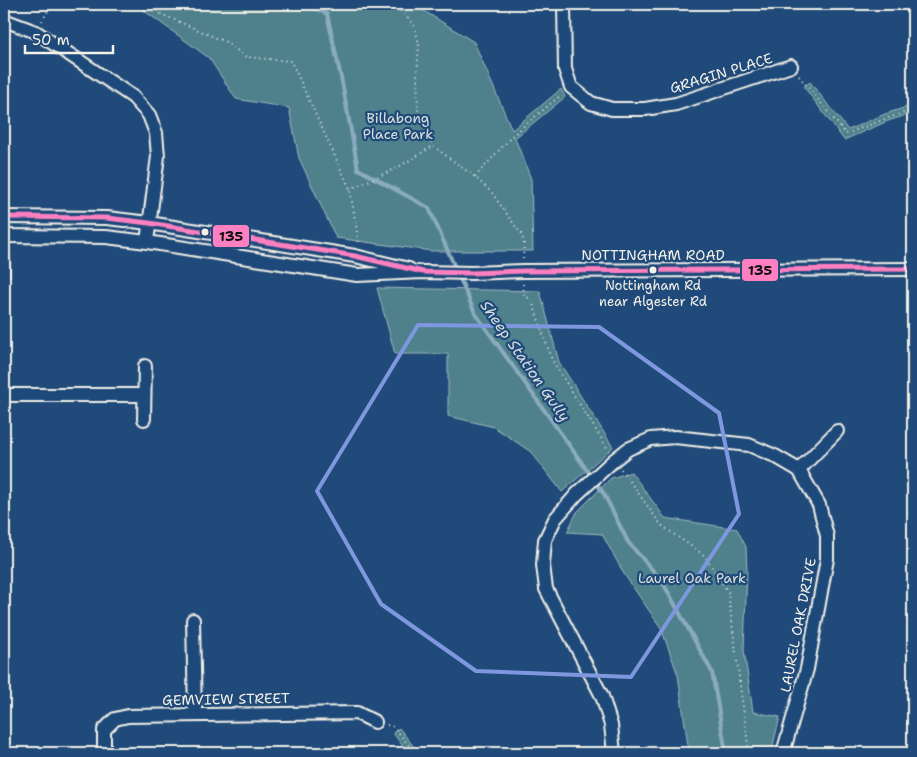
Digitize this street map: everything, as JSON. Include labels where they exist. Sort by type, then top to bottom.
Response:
[{"type":"street","points":[[564,4],[565,69],[571,87]]},
{"type":"street","points":[[4,20],[36,32],[133,96],[149,115],[156,133],[158,156],[147,242]]},
{"type":"street","name":"GRAGIN PLACE","points":[[571,87],[590,103],[612,109],[645,109],[676,104],[792,66]]},
{"type":"street","name":"NOTTINGHAM ROAD","points":[[4,217],[107,218],[149,223],[355,256],[423,272]]},
{"type":"street","name":"NOTTINGHAM ROAD","points":[[4,236],[106,237],[356,275],[423,272],[913,269]]},
{"type":"street","points":[[144,420],[145,366]]},
{"type":"street","points":[[4,395],[144,395]]},
{"type":"street","points":[[798,470],[837,431]]},
{"type":"street","name":"LAUREL OAK DRIVE","points":[[614,753],[611,725],[602,696],[546,589],[543,566],[546,540],[554,519],[577,494],[614,460],[628,449],[651,439],[675,437],[749,445],[775,456],[798,470],[818,504],[827,536],[827,559],[808,669],[783,753]]},
{"type":"street","points":[[193,620],[195,714]]},
{"type":"street","name":"GEMVIEW STREET","points":[[104,753],[104,730],[116,719],[128,716],[357,713],[375,722]]},
{"type":"path","points":[[36,32],[52,4]]},
{"type":"path","points":[[149,4],[161,14],[226,42],[246,57],[291,62],[350,189],[360,247]]},
{"type":"path","points":[[393,4],[415,27],[419,44],[417,73],[418,112],[433,146],[475,177],[492,193],[521,234],[524,242],[524,294],[532,301],[552,360],[614,460],[661,525],[704,556],[728,592],[749,753]]},
{"type":"path","points":[[792,66],[846,134],[885,118],[913,110]]},
{"type":"path","points":[[475,177],[512,136],[571,87]]},
{"type":"path","points":[[350,189],[395,169],[433,146]]},
{"type":"path","points":[[375,722],[394,727],[414,753]]},
{"type":"highlighted area","points":[[418,325],[599,327],[719,413],[739,514],[631,677],[476,671],[381,604],[317,491]]},
{"type":"green space","name":"Billabong Place Park","points":[[135,4],[413,4],[474,42],[512,130],[561,89],[565,97],[515,138],[531,179],[533,251],[431,251],[336,238],[299,158],[289,108],[236,99],[209,58]]},
{"type":"green space","points":[[810,82],[848,130],[885,114],[913,105],[913,113],[888,121],[844,140],[804,87]]},
{"type":"green space","points":[[377,288],[540,291],[559,362],[613,447],[562,492],[531,452],[494,427],[448,416],[448,354],[395,354]]},
{"type":"green space","name":"Laurel Oak Park","points":[[631,472],[665,518],[737,529],[746,547],[744,650],[753,712],[780,717],[771,753],[689,753],[678,675],[661,628],[624,574],[602,534],[567,532],[577,512],[611,478]]},
{"type":"green space","points":[[399,728],[419,753],[408,753],[393,733]]},
{"type":"building","points":[[4,254],[10,254],[10,277],[7,277],[7,279],[4,279]]},
{"type":"waterway","name":"Sheep Station Gully","points":[[305,4],[327,14],[358,169],[429,208],[475,313],[604,494],[628,542],[662,581],[712,672],[726,753]]},
{"type":"transit line","name":"135","points":[[4,217],[107,218],[149,223],[355,256],[423,272],[913,269]]},
{"type":"place","name":"Nottingham Rd near Algester Rd","points":[[653,270]]}]
